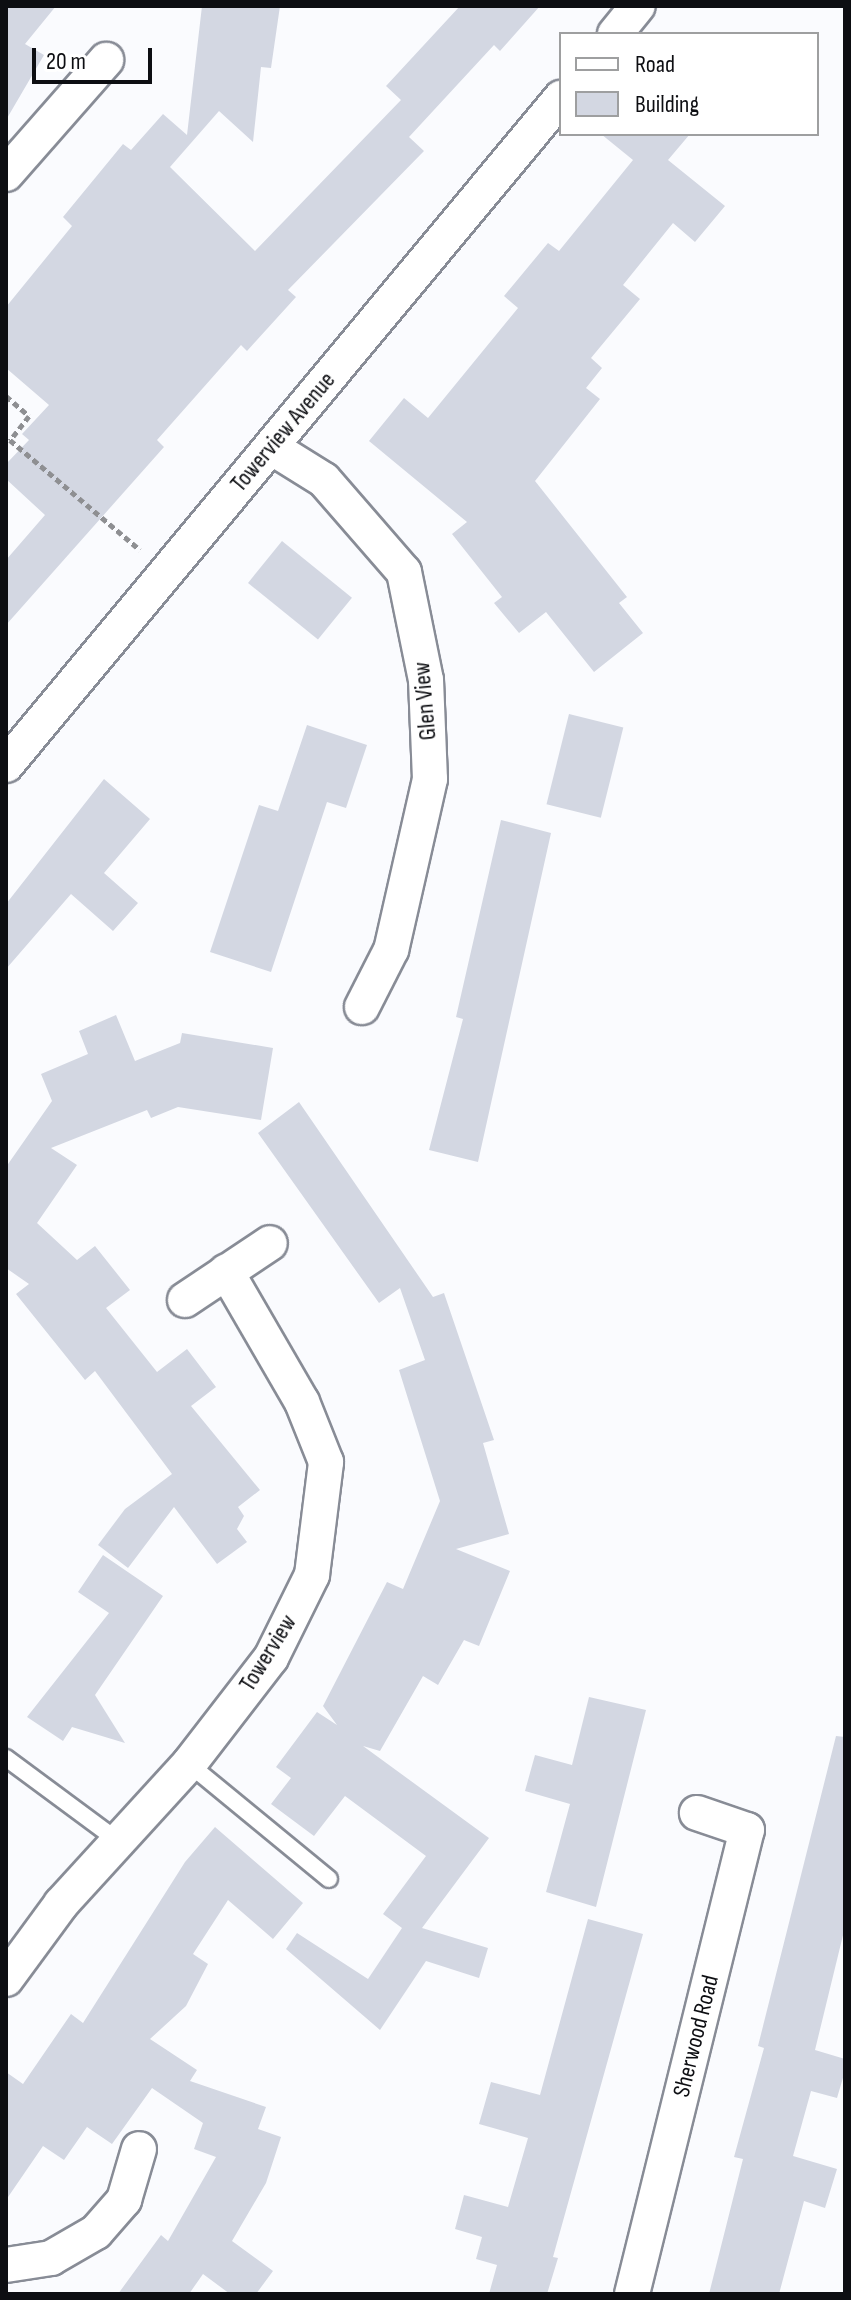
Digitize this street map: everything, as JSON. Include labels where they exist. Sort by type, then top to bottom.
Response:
[{"type":"street","points":[[617,32],[638,6]]},
{"type":"street","points":[[6,174],[106,60]]},
{"type":"street","name":"Towerview Avenue","points":[[6,765],[559,100]]},
{"type":"street","name":"Glen View","points":[[271,447],[324,480],[404,572],[426,680],[430,779],[391,950],[362,1007]]},
{"type":"street","points":[[185,1300],[270,1243]]},
{"type":"street","name":"Towerview","points":[[6,1979],[61,1904],[189,1764],[271,1658],[312,1575],[326,1462],[302,1402],[226,1271]]},
{"type":"street","name":"Sherwood Road","points":[[632,2294],[747,1830],[697,1813]]},
{"type":"street","points":[[6,2265],[51,2258],[96,2232],[124,2200],[139,2149]]},
{"type":"lane","points":[[6,1758],[118,1841]]},
{"type":"lane","points":[[189,1764],[329,1879]]},
{"type":"path","points":[[6,396],[29,416],[10,440],[166,572]]},
{"type":"building","points":[[6,6],[56,6],[25,44],[44,55],[6,120]]},
{"type":"building","points":[[202,6],[280,6],[271,68],[261,67],[253,142],[219,111],[170,167],[255,251],[401,100],[386,86],[460,6],[540,6],[500,51],[494,45],[409,137],[424,151],[288,290],[296,297],[247,351],[241,345],[157,440],[164,447],[6,625],[6,560],[45,515],[6,479],[6,464],[29,440],[22,434],[49,405],[6,368],[6,307],[72,226],[63,217],[123,144],[131,150],[163,114],[187,135]]},
{"type":"building","points":[[603,136],[688,136],[668,160],[725,206],[695,242],[673,223],[623,285],[640,299],[591,358],[602,368],[586,388],[600,399],[535,481],[627,597],[619,603],[643,633],[594,672],[546,612],[519,633],[494,603],[502,597],[452,534],[467,522],[369,441],[404,398],[428,418],[518,308],[504,296],[548,243],[559,251],[633,160]]},
{"type":"building","points":[[282,541],[352,598],[318,640],[248,583]]},
{"type":"building","points":[[569,714],[623,728],[601,818],[547,804]]},
{"type":"building","points":[[307,725],[367,745],[346,808],[327,802],[271,972],[210,952],[259,805],[278,811]]},
{"type":"building","points":[[104,779],[150,819],[104,873],[138,903],[113,931],[71,894],[6,969],[6,904]]},
{"type":"building","points":[[501,820],[551,833],[478,1162],[429,1150],[463,1019],[456,1017]]},
{"type":"building","points":[[116,1015],[135,1061],[180,1043],[182,1033],[273,1048],[261,1120],[178,1107],[151,1118],[147,1110],[51,1148],[77,1165],[37,1223],[77,1260],[95,1246],[130,1290],[106,1308],[157,1372],[187,1349],[216,1387],[191,1406],[260,1490],[238,1507],[244,1516],[237,1529],[247,1542],[217,1564],[174,1507],[128,1568],[98,1545],[125,1509],[172,1474],[95,1371],[85,1380],[16,1294],[29,1284],[6,1268],[6,1167],[52,1101],[41,1074],[88,1054],[79,1031]]},
{"type":"building","points":[[299,1102],[433,1297],[444,1293],[494,1440],[483,1443],[509,1534],[456,1549],[510,1571],[479,1646],[464,1640],[438,1685],[423,1676],[380,1751],[363,1746],[489,1838],[422,1928],[488,1948],[479,1978],[426,1961],[380,2030],[286,1949],[297,1933],[368,1979],[402,1928],[383,1914],[426,1856],[345,1796],[314,1836],[271,1804],[291,1778],[276,1767],[317,1712],[337,1725],[323,1706],[387,1582],[403,1589],[440,1501],[399,1370],[425,1360],[400,1288],[379,1303],[258,1133]]},
{"type":"building","points":[[103,1555],[163,1596],[95,1695],[125,1743],[72,1727],[63,1741],[27,1717],[109,1613],[78,1592]]},
{"type":"building","points":[[589,1697],[646,1710],[596,1907],[546,1892],[570,1804],[525,1791],[535,1755],[572,1765]]},
{"type":"building","points":[[836,1736],[845,1737],[845,1927],[815,2050],[845,2059],[845,2071],[837,2098],[811,2091],[793,2156],[837,2169],[825,2208],[804,2201],[779,2294],[709,2294],[743,2159],[734,2157],[764,2048],[758,2046]]},
{"type":"building","points":[[215,1827],[303,1903],[273,1939],[228,1900],[193,1954],[208,1964],[186,2006],[150,2039],[197,2070],[190,2081],[266,2107],[258,2129],[281,2137],[266,2183],[232,2241],[273,2271],[256,2294],[230,2294],[203,2274],[189,2294],[118,2294],[161,2235],[168,2241],[216,2157],[194,2149],[203,2123],[152,2088],[112,2144],[87,2127],[64,2160],[43,2146],[6,2200],[6,2072],[23,2084],[71,2014],[83,2023],[185,1862]]},
{"type":"building","points":[[588,1919],[643,1934],[553,2257],[558,2258],[547,2294],[489,2294],[497,2265],[476,2259],[482,2237],[455,2229],[464,2195],[508,2207],[528,2138],[479,2124],[491,2082],[540,2095]]}]
